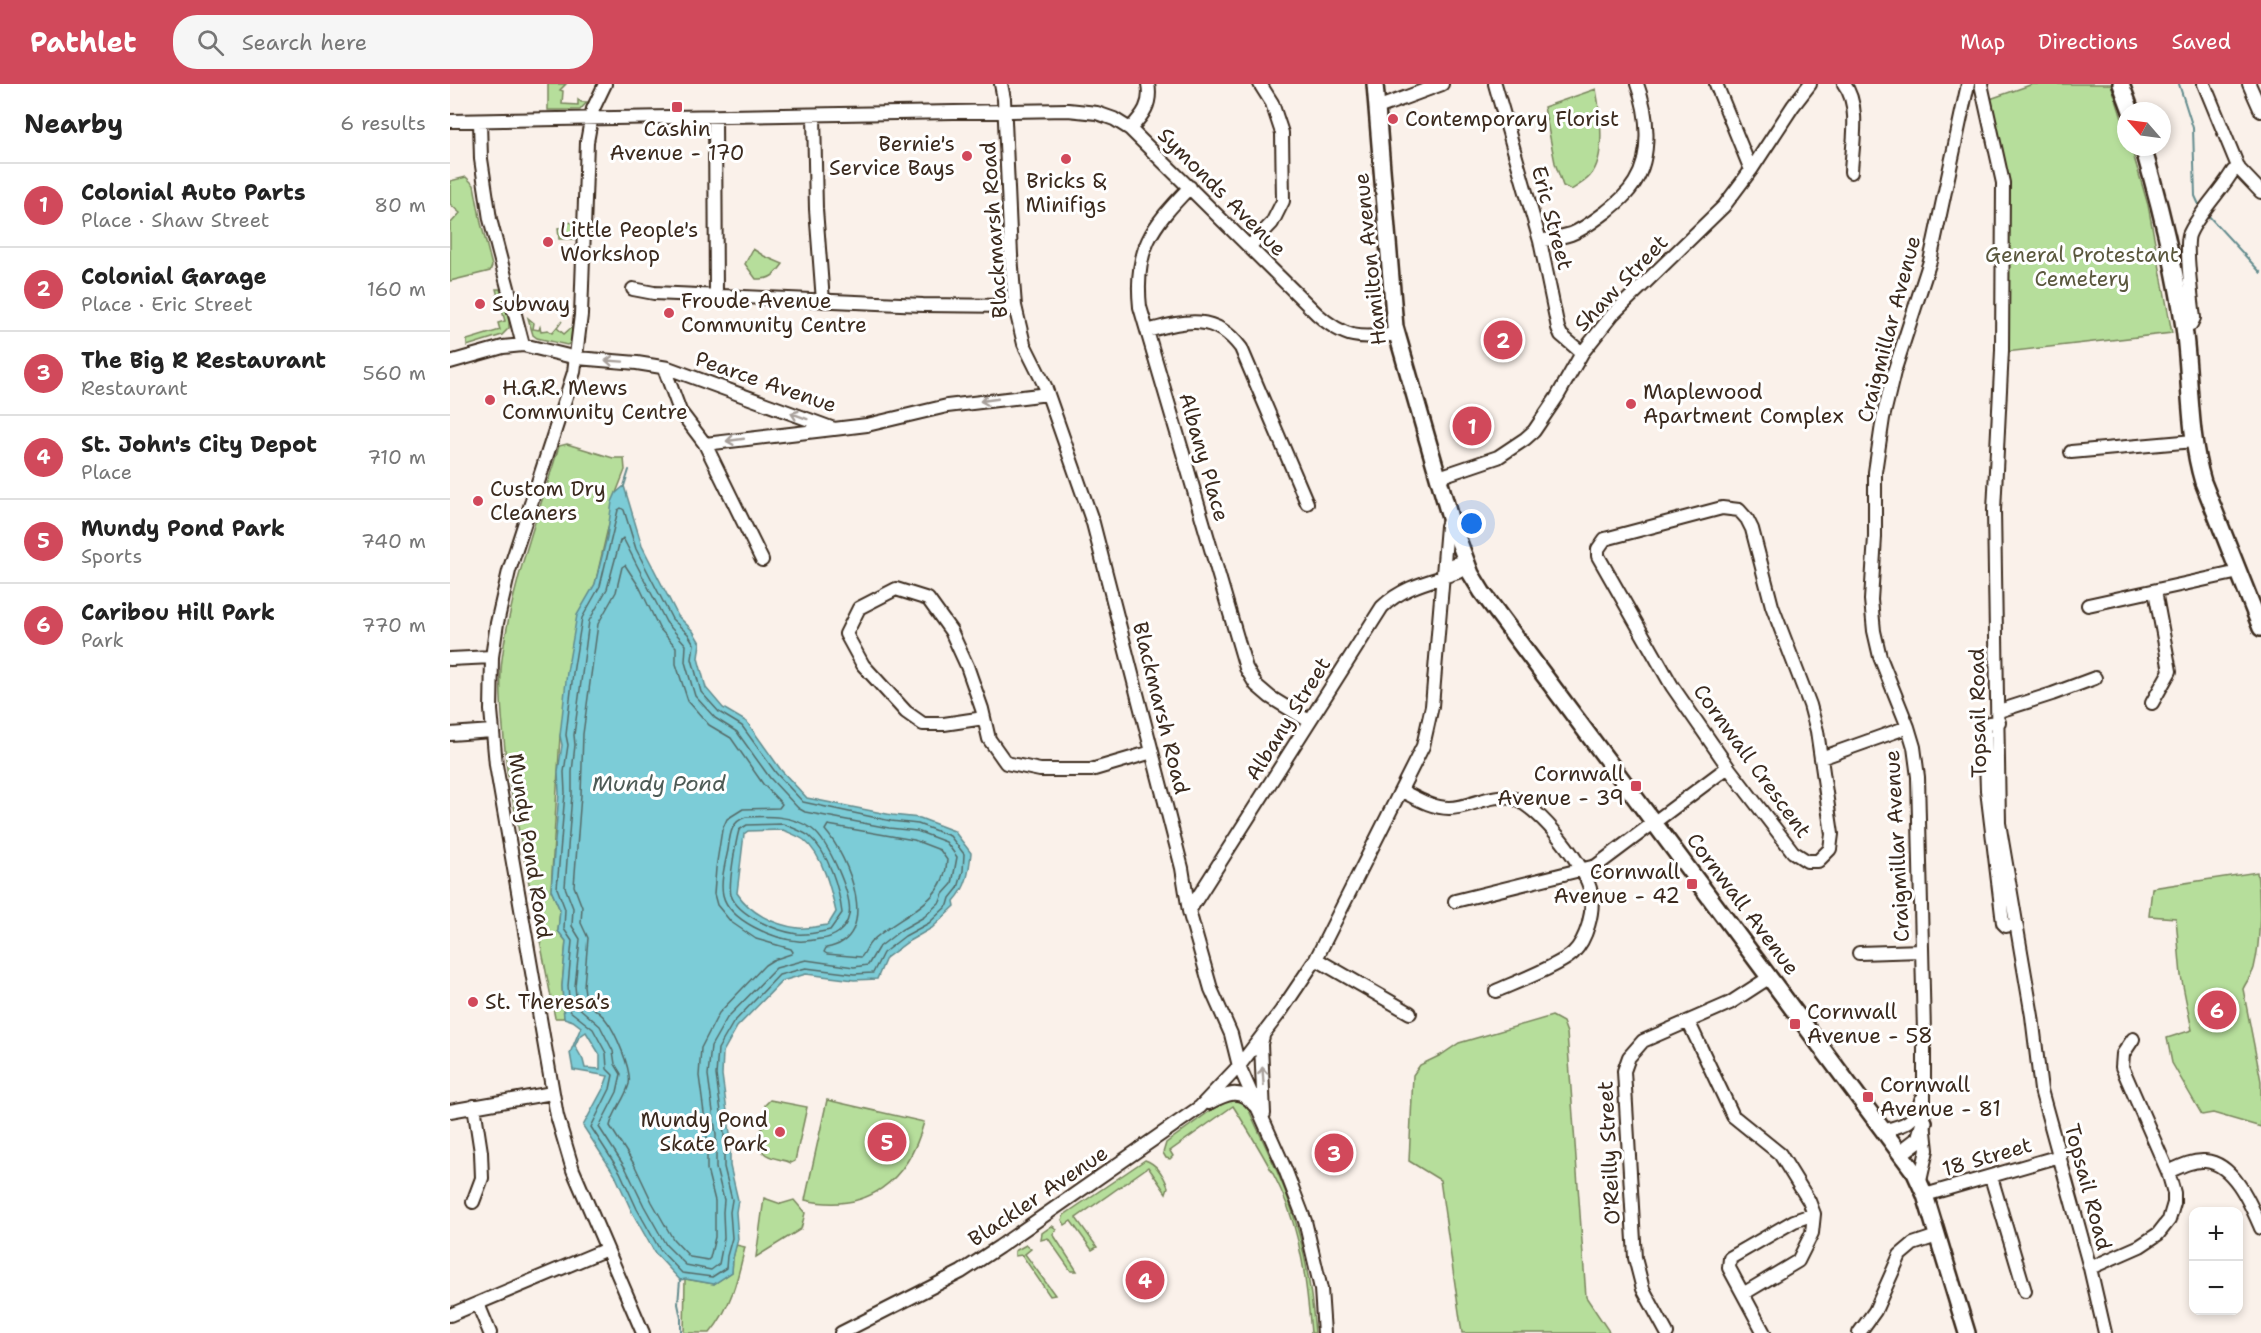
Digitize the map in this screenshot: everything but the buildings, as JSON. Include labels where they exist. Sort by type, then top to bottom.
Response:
[{"type":"main road","points":[[2121,84],[2128,102]]},
{"type":"main road","name":"Hamilton Avenue","points":[[1375,93],[1396,334],[1450,518]]},
{"type":"main road","points":[[2145,156],[2171,256],[2184,327],[2196,458],[2203,482],[2261,628]]},
{"type":"main road","name":"Cornwall Avenue","points":[[1450,518],[1467,563],[1482,592],[1902,1152],[1923,1188],[1967,1333]]},
{"type":"main road","points":[[1902,1152],[1919,1139],[1924,1122]]},
{"type":"street","name":"Mundy Pond Road","points":[[605,84],[591,118],[586,152],[581,315],[577,358],[509,571],[496,623],[490,689],[496,765],[552,1093],[564,1144],[643,1333]]},
{"type":"street","name":"Blackmarsh Road","points":[[1001,84],[1015,306],[1024,344],[1047,394],[1093,523],[1182,868],[1189,911],[1211,988],[1232,1039],[1239,1066],[1264,1118],[1305,1221],[1321,1289],[1324,1333]]},
{"type":"street","points":[[1130,129],[1145,111],[1150,93],[1148,84]]},
{"type":"street","points":[[1250,246],[1272,223],[1283,201],[1282,133],[1272,104],[1260,84]]},
{"type":"street","points":[[1375,93],[1442,84]]},
{"type":"street","name":"Eric Street","points":[[1495,84],[1540,241],[1558,328],[1561,335],[1582,353]]},
{"type":"street","points":[[1540,241],[1571,234],[1587,225],[1616,204],[1636,181],[1644,158],[1646,141],[1642,98],[1637,84]]},
{"type":"street","points":[[1716,84],[1751,170]]},
{"type":"street","name":"Shaw Street","points":[[1439,477],[1498,456],[1525,439],[1540,423],[1582,353],[1613,314],[1724,206],[1810,84]]},
{"type":"street","points":[[1844,84],[1850,92],[1854,110],[1851,172]]},
{"type":"street","name":"Craigmillar Avenue","points":[[1923,1188],[1927,1150],[1923,1084],[1924,1034],[1918,777],[1914,747],[1908,727],[1880,657],[1874,631],[1872,600],[1875,472],[1883,418],[1894,372],[1930,261],[1968,84]]},
{"type":"street","name":"Topsail Road","points":[[1981,84],[2003,183],[2002,350],[1994,510],[1999,717],[1985,727],[1988,790],[2003,923],[2006,926],[2015,924],[2032,1016],[2041,1090],[2090,1268],[2104,1333]]},
{"type":"street","points":[[2204,84],[2239,169],[2261,192]]},
{"type":"street","points":[[2249,84],[2261,111]]},
{"type":"street","name":"Symonds Avenue","points":[[450,121],[1088,111],[1114,119],[1130,129],[1312,309],[1336,329],[1358,337],[1396,334]]},
{"type":"street","points":[[715,116],[716,296]]},
{"type":"street","points":[[814,116],[816,209],[824,301]]},
{"type":"street","points":[[450,362],[503,347],[523,345],[490,219],[481,159],[480,121]]},
{"type":"street","points":[[2184,327],[2191,324],[2194,318],[2188,240],[2198,219],[2234,171],[2239,169]]},
{"type":"street","name":"Albany Place","points":[[1190,187],[1151,232],[1145,247],[1139,276],[1140,307],[1246,668],[1256,685],[1270,697],[1309,721]]},
{"type":"street","points":[[633,289],[654,293],[824,301],[1015,306]]},
{"type":"street","points":[[1147,330],[1182,322],[1217,326],[1230,334],[1241,348],[1307,503]]},
{"type":"street","name":"Pearce Avenue","points":[[523,345],[577,358],[637,363],[664,368],[834,429],[867,425],[947,406],[1047,394]]},
{"type":"street","points":[[664,368],[680,411],[705,444],[762,560]]},
{"type":"street","points":[[705,444],[834,429]]},
{"type":"street","points":[[2070,452],[2194,441]]},
{"type":"street","name":"Cornwall Crescent","points":[[1722,508],[1735,509],[1743,514],[1752,529],[1780,628],[1810,705],[1821,758],[1832,839],[1827,853],[1821,859],[1812,862],[1804,860],[1793,852],[1728,767],[1672,686],[1604,568],[1598,556],[1598,549],[1605,538],[1722,508]]},
{"type":"street","name":"Blackler Avenue","points":[[843,1332],[990,1254],[1200,1107],[1239,1066],[1263,1035],[1316,959],[1423,746],[1429,726],[1447,526],[1450,518]]},
{"type":"street","name":"Albany Street","points":[[1189,911],[1382,607],[1402,591],[1461,571],[1467,563]]},
{"type":"street","points":[[2088,605],[2239,572]]},
{"type":"street","points":[[984,718],[944,724],[923,724],[906,712],[863,665],[846,634],[859,608],[896,589],[928,599],[951,631],[967,666],[984,718],[989,739],[1006,763],[1040,770],[1091,770],[1152,752]]},
{"type":"street","points":[[2152,703],[2170,671],[2156,591]]},
{"type":"street","points":[[450,659],[492,657]]},
{"type":"street","points":[[1999,717],[2095,678]]},
{"type":"street","points":[[1821,758],[1908,727]]},
{"type":"street","points":[[450,734],[492,731]]},
{"type":"street","points":[[1455,901],[1596,866],[1728,767]]},
{"type":"street","points":[[1402,791],[1439,807],[1456,808],[1501,796],[1520,801],[1543,818],[1581,870],[1591,892],[1591,904],[1588,924],[1578,947],[1566,958],[1496,991]]},
{"type":"street","points":[[1859,953],[1922,951]]},
{"type":"street","points":[[1316,959],[1410,1013]]},
{"type":"street","name":"O'Reilly Street","points":[[1667,1333],[1643,1289],[1635,1258],[1623,1078],[1626,1064],[1638,1046],[1649,1038],[1689,1023],[1736,1000],[1770,977]]},
{"type":"street","points":[[1689,1023],[1733,1116],[1780,1154],[1809,1201],[1814,1214],[1812,1233],[1798,1261],[1743,1294]]},
{"type":"street","points":[[1232,1039],[1250,1040],[1263,1035]]},
{"type":"street","points":[[1263,1035],[1261,1044],[1264,1118]]},
{"type":"street","points":[[2090,1268],[2158,1234],[2169,1220],[2174,1203],[2174,1193],[2168,1172],[2122,1067],[2122,1054],[2133,1039]]},
{"type":"street","name":"Craigmillar Avenue","points":[[1885,1130],[1913,1119],[1920,1107],[1923,1084]]},
{"type":"street","points":[[1200,1107],[1226,1093],[1236,1092],[1250,1100],[1264,1118]]},
{"type":"street","points":[[450,1111],[552,1093]]},
{"type":"street","points":[[473,1202],[482,1178],[481,1152],[474,1106]]},
{"type":"street","name":"18 Street","points":[[1923,1188],[1991,1177],[2060,1156]]},
{"type":"street","points":[[2168,1172],[2190,1163],[2204,1161],[2222,1168],[2245,1193],[2261,1228]]},
{"type":"street","points":[[1991,1177],[2025,1291]]},
{"type":"street","points":[[1764,1333],[1728,1266],[1732,1256],[1794,1221],[1814,1214]]},
{"type":"street","points":[[1859,1333],[1875,1311],[1900,1255],[1914,1244],[1937,1236]]},
{"type":"street","points":[[450,1315],[607,1249]]},
{"type":"street","points":[[478,1304],[490,1333]]},
{"type":"green space","points":[[548,84],[566,84],[560,90],[563,91],[562,104],[578,105],[578,99],[581,102],[587,102],[580,110],[548,110]]},
{"type":"green space","name":"General Protestant Cemetery","points":[[2033,84],[2111,84],[2117,103],[2117,156],[2134,156],[2148,205],[2172,333],[2006,352],[2008,181],[1990,99]]},
{"type":"green space","points":[[1596,89],[1601,134],[1599,157],[1590,176],[1571,190],[1563,186],[1555,163],[1544,107]]},
{"type":"green space","points":[[466,177],[474,185],[492,266],[490,271],[450,281],[450,224],[460,213],[450,204],[450,181]]},
{"type":"green space","points":[[575,222],[574,239],[559,239],[558,228],[566,227],[566,223]]},
{"type":"green space","points":[[753,249],[783,264],[772,276],[756,279],[745,264]]},
{"type":"green space","points":[[496,289],[500,289],[509,328],[502,335],[467,346],[467,340],[500,330],[498,323],[505,321]]},
{"type":"green space","points":[[528,318],[534,323],[533,329],[539,330],[540,327],[541,331],[548,330],[552,333],[562,321],[557,328],[564,334],[572,327],[571,343],[567,345],[537,338],[533,335]]},
{"type":"green space","points":[[567,444],[613,458],[624,458],[625,470],[616,493],[560,736],[551,890],[560,910],[558,931],[566,941],[562,986],[564,1018],[555,1018],[507,770],[501,672],[506,632],[526,551],[559,446]]},
{"type":"green space","points":[[2257,872],[2260,907],[2258,945],[2254,968],[2243,989],[2261,1081],[2261,1127],[2213,1113],[2202,1115],[2172,1063],[2167,1038],[2192,1030],[2181,976],[2176,918],[2149,916],[2152,888]]},
{"type":"green space","points":[[1552,1016],[1563,1022],[1567,1033],[1586,1297],[1610,1333],[1462,1333],[1440,1180],[1409,1161],[1413,1075],[1420,1065],[1459,1043]]},
{"type":"green space","points":[[1228,1098],[1239,1100],[1248,1108],[1286,1194],[1306,1264],[1315,1333],[1311,1333],[1302,1260],[1288,1207],[1270,1168],[1233,1106],[1170,1151],[1173,1156],[1170,1159],[1166,1158],[1163,1153],[1166,1143]]},
{"type":"green space","name":"Mundy Pond Skate Park","points":[[770,1100],[807,1107],[795,1161],[791,1163],[763,1152],[764,1145],[759,1134],[768,1117],[765,1105]]},
{"type":"green space","points":[[827,1100],[924,1122],[917,1143],[896,1176],[882,1188],[866,1197],[848,1202],[827,1203],[805,1200]]},
{"type":"green space","points":[[1145,1160],[1153,1164],[1162,1175],[1168,1187],[1166,1193],[1148,1167],[1076,1218],[1097,1247],[1092,1250],[1071,1221],[1065,1225],[1062,1220],[1064,1215]]},
{"type":"green space","points":[[764,1198],[781,1204],[794,1200],[805,1213],[801,1229],[756,1257]]},
{"type":"green space","points":[[1052,1226],[1057,1229],[1053,1234],[1077,1271],[1071,1271],[1048,1238],[1041,1240],[1042,1233]]},
{"type":"green space","points":[[736,1245],[745,1247],[736,1281],[723,1313],[710,1333],[684,1333],[685,1279],[714,1284],[732,1272]]},
{"type":"green space","points":[[1026,1245],[1031,1249],[1025,1254],[1055,1295],[1050,1296],[1022,1255],[1015,1256],[1015,1251]]},
{"type":"water","name":"Mundy Pond","points":[[624,486],[642,546],[678,616],[693,631],[700,643],[698,658],[706,688],[723,708],[747,722],[781,770],[807,798],[892,815],[920,818],[954,831],[971,853],[967,879],[954,901],[955,906],[932,928],[886,958],[877,979],[854,980],[806,974],[782,981],[737,1027],[723,1052],[722,1075],[730,1133],[730,1166],[738,1200],[736,1212],[738,1239],[732,1272],[714,1284],[680,1280],[655,1253],[615,1175],[583,1126],[608,1076],[573,1070],[570,1053],[581,1027],[564,1018],[562,986],[566,941],[558,931],[560,910],[551,890],[559,793],[558,772],[562,745],[560,736],[567,672],[577,615],[595,584],[607,537],[612,502],[616,493]],"holes":[[[783,830],[811,846],[821,864],[836,912],[828,925],[801,928],[780,924],[756,912],[737,893],[744,834],[748,831]],[[586,1032],[600,1055],[600,1069],[585,1068],[575,1046],[579,1037]]]},
{"type":"waterway","points":[[2179,84],[2193,128],[2195,196],[2200,207]]},
{"type":"waterway","points":[[2206,213],[2261,273]]},
{"type":"waterway","points":[[624,486],[629,470]]},
{"type":"waterway","points":[[680,1280],[678,1304],[681,1333]]},
{"type":"place","name":"Cashin Avenue - 170","points":[[677,107]]},
{"type":"place","name":"Contemporary Florist","points":[[1393,119]]},
{"type":"place","name":"Bernie's Service Bays","points":[[967,156]]},
{"type":"place","name":"Bricks & Minifigs","points":[[1066,159]]},
{"type":"place","name":"Little People's Workshop","points":[[548,242]]},
{"type":"place","name":"Subway","points":[[480,304]]},
{"type":"place","name":"Froude Avenue Community Centre","points":[[669,313]]},
{"type":"place","name":"Colonial Garage","points":[[1503,340]]},
{"type":"place","name":"H.G.R. Mews Community Centre","points":[[490,400]]},
{"type":"place","name":"Maplewood Apartment Complex","points":[[1631,404]]},
{"type":"place","name":"Colonial Auto Parts","points":[[1472,426]]},
{"type":"place","name":"Custom Dry Cleaners","points":[[478,501]]},
{"type":"place","name":"Cornwall Avenue - 39","points":[[1636,786]]},
{"type":"place","name":"Cornwall Avenue - 42","points":[[1692,884]]},
{"type":"place","name":"St. Theresa's","points":[[473,1002]]},
{"type":"place","name":"Caribou Hill Park","points":[[2217,1010]]},
{"type":"place","name":"Cornwall Avenue - 58","points":[[1795,1024]]},
{"type":"place","name":"Cornwall Avenue - 81","points":[[1868,1097]]},
{"type":"place","name":"Mundy Pond Skate Park","points":[[780,1132]]},
{"type":"place","name":"Mundy Pond Park","points":[[887,1142]]},
{"type":"place","name":"The Big R Restaurant","points":[[1334,1153]]},
{"type":"place","name":"St. John's City Depot","points":[[1145,1280]]}]
